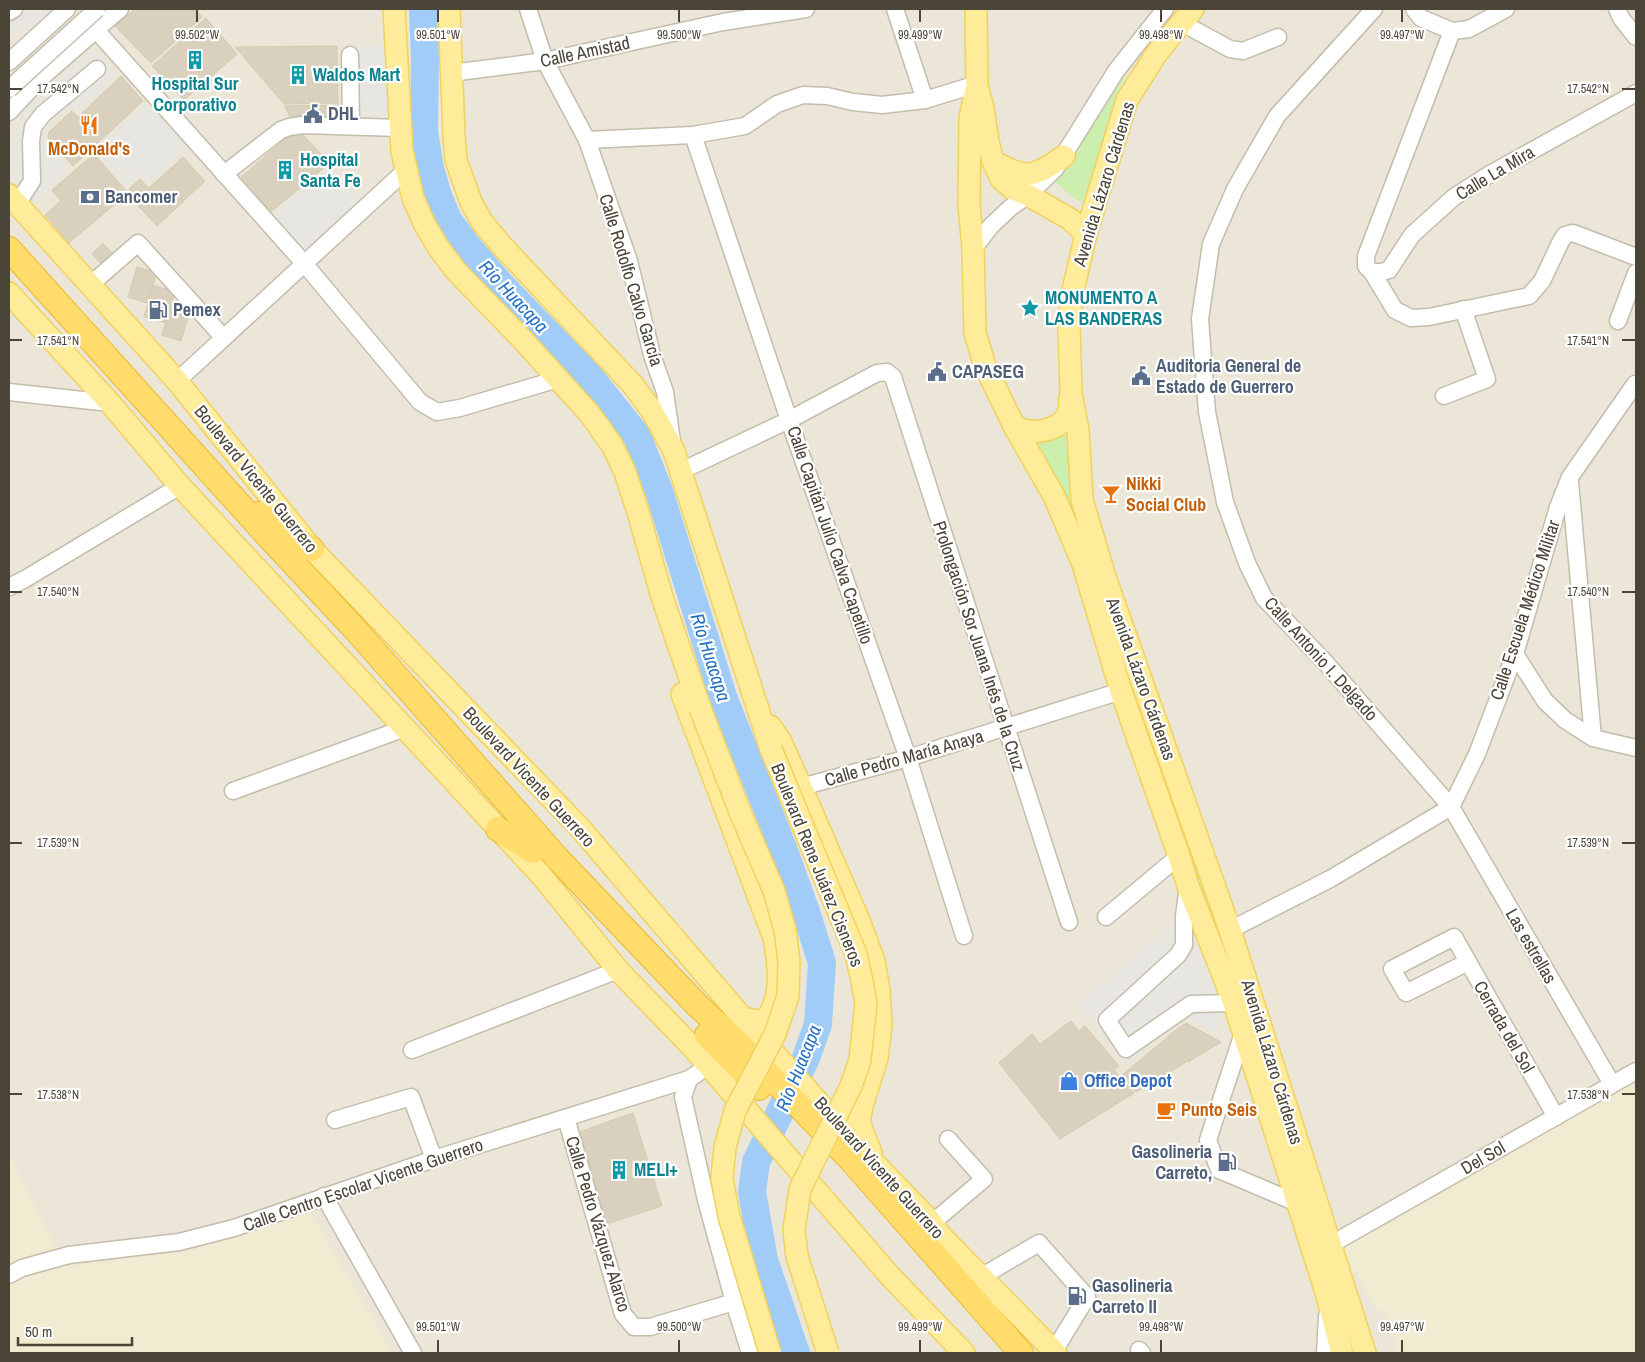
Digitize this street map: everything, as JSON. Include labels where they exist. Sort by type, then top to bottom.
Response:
[{"type":"highway","name":"Boulevard Vicente Guerrero","points":[[9,249],[266,534],[353,627],[558,859],[697,1005],[743,1039]]},
{"type":"highway","name":"Boulevard Vicente Guerrero","points":[[9,270],[253,536],[417,723],[533,851],[571,889],[743,1039],[851,1160],[970,1280],[1021,1353]]},
{"type":"highway","points":[[235,498],[312,549]]},
{"type":"highway","points":[[498,829],[533,851]]},
{"type":"highway","name":"Boulevard Vicente Guerrero","points":[[851,1160],[1003,1353]]},
{"type":"highway","points":[[935,1229],[970,1280]]},
{"type":"main road","points":[[394,9],[400,128],[406,170],[413,198],[438,248],[456,271],[521,338],[589,413],[606,437],[625,472],[662,596],[700,708],[740,812],[774,891],[785,930],[789,962],[788,996],[775,1034],[735,1110],[725,1147],[722,1179],[729,1216],[770,1353]]},
{"type":"main road","name":"Boulevard Rene Juárez Cisneros","points":[[449,9],[456,160],[468,195],[482,222],[503,248],[633,385],[652,411],[677,461],[771,749],[856,954],[866,1004],[860,1060],[851,1086],[800,1189],[794,1230],[797,1256],[828,1353]]},
{"type":"main road","points":[[976,9],[978,85],[993,160],[1001,179],[1013,189],[1028,195],[1070,219],[1086,234]]},
{"type":"main road","name":"Avenida Lázaro Cárdenas","points":[[1188,16],[1157,53],[1127,100],[1086,234],[1072,295],[1070,319],[1071,392],[1078,432],[1082,500],[1106,580],[1230,930],[1365,1353]]},
{"type":"main road","name":"Avenida Lázaro Cárdenas","points":[[978,85],[970,118],[969,204],[973,249],[975,333],[985,366],[1014,426],[1054,496],[1083,564],[1121,691],[1188,886],[1234,1003],[1326,1292],[1342,1353]]},
{"type":"main road","points":[[993,160],[1012,172],[1027,174],[1042,171],[1064,156]]},
{"type":"main road","name":"Boulevard Vicente Guerrero","points":[[13,200],[177,381],[312,549],[580,828],[743,1039],[851,1160],[876,1164],[935,1229]]},
{"type":"main road","points":[[9,293],[110,402],[180,486],[540,875],[618,970],[707,1063],[890,1276],[964,1353]]},
{"type":"main road","points":[[1014,426],[1027,432],[1041,432],[1054,427],[1064,421],[1069,412],[1071,392]]},
{"type":"main road","points":[[662,596],[662,626],[666,649],[774,938],[778,959],[778,988],[774,1009],[766,1020],[757,1021],[743,1039]]},
{"type":"main road","points":[[759,711],[780,740],[801,786],[860,923],[876,971],[879,990],[879,1041],[877,1058],[859,1122],[876,1164]]},
{"type":"main road","points":[[890,1276],[946,1353]]},
{"type":"main road","name":"Boulevard Vicente Guerrero","points":[[970,1280],[1055,1352]]},
{"type":"street","points":[[9,12],[14,9]]},
{"type":"street","points":[[9,62],[66,9]]},
{"type":"street","points":[[9,62],[82,9]]},
{"type":"street","points":[[9,88],[97,9]]},
{"type":"street","points":[[9,112],[26,92],[120,9]]},
{"type":"street","name":"Calle Rodolfo Calvo García","points":[[528,9],[545,61],[587,140],[629,261],[652,354],[665,392],[677,461]]},
{"type":"street","name":"Calle Amistad","points":[[451,72],[545,61],[721,15],[806,9]]},
{"type":"street","points":[[895,9],[925,100]]},
{"type":"street","name":"Avenida Lázaro Cárdenas","points":[[973,249],[991,226],[1055,169],[1116,71],[1165,9]]},
{"type":"street","name":"Calle Antonio I. Delgado","points":[[1374,9],[1277,116],[1235,189],[1211,244],[1200,319],[1207,412],[1225,502],[1247,563],[1264,598],[1325,662],[1451,807]]},
{"type":"street","points":[[1414,9],[1421,18],[1452,31],[1469,29],[1506,9]]},
{"type":"street","points":[[1617,9],[1621,18],[1636,37]]},
{"type":"street","points":[[1188,16],[1230,49],[1243,52],[1278,37]]},
{"type":"street","points":[[96,30],[303,262],[420,402],[437,412],[460,408],[558,379]]},
{"type":"street","points":[[1452,31],[1366,256],[1366,266],[1372,272],[1395,310],[1411,318],[1429,317],[1529,296],[1542,281],[1565,235],[1574,233],[1636,257]]},
{"type":"street","points":[[350,55],[351,126]]},
{"type":"street","points":[[9,62],[26,92],[43,114]]},
{"type":"street","points":[[13,200],[32,181],[31,141],[33,127],[43,114],[97,69]]},
{"type":"street","points":[[587,140],[693,135],[745,126],[777,104],[803,95],[827,96],[853,102],[882,105],[925,100],[978,85]]},
{"type":"street","name":"Calle La Mira","points":[[1372,272],[1389,270],[1412,235],[1454,198],[1490,174],[1636,93]]},
{"type":"street","points":[[224,174],[281,130],[289,127],[302,125],[400,128]]},
{"type":"street","name":"Calle Capitán Julio Calva Capetillo","points":[[693,135],[789,420],[908,758],[964,936]]},
{"type":"street","points":[[177,381],[303,262],[406,170]]},
{"type":"street","points":[[90,285],[138,243],[222,337]]},
{"type":"street","points":[[1618,321],[1636,273]]},
{"type":"street","points":[[1444,396],[1487,379],[1463,309]]},
{"type":"street","name":"Prolongación Sor Juana Inés de la Cruz","points":[[789,420],[877,373],[887,372],[893,377],[1069,922]]},
{"type":"street","name":"Calle Escuela Médico Militar","points":[[1451,807],[1476,754],[1515,654],[1558,507],[1570,477],[1635,384]]},
{"type":"street","points":[[9,392],[110,402]]},
{"type":"street","points":[[677,461],[789,420]]},
{"type":"street","points":[[1570,477],[1593,738]]},
{"type":"street","points":[[9,586],[25,580],[180,486]]},
{"type":"street","points":[[1515,654],[1545,701],[1565,720],[1593,738],[1636,748]]},
{"type":"street","name":"Calle Pedro María Anaya","points":[[801,786],[908,758],[1121,691]]},
{"type":"street","points":[[233,791],[405,728]]},
{"type":"street","points":[[1230,930],[1330,879],[1451,807]]},
{"type":"street","name":"Las estrellas","points":[[1451,807],[1612,1084]]},
{"type":"street","points":[[1106,918],[1179,856]]},
{"type":"street","points":[[1188,886],[1184,916],[1184,945],[1178,955],[1107,1020],[1126,1049],[1191,1004],[1234,1003]]},
{"type":"street","name":"Cerrada del Sol","points":[[1468,962],[1556,1117]]},
{"type":"street","points":[[412,1050],[618,970]]},
{"type":"street","points":[[1243,1033],[1208,1140],[1219,1170],[1297,1204]]},
{"type":"street","name":"Calle Centro Escolar Vicente Guerrero","points":[[9,1274],[22,1268],[69,1255],[179,1242],[234,1228],[434,1159],[689,1079],[707,1063]]},
{"type":"street","name":"Del Sol","points":[[1330,1246],[1636,1071]]},
{"type":"street","points":[[689,1079],[683,1097],[706,1200],[750,1353]]},
{"type":"street","points":[[335,1120],[411,1097],[434,1159]]},
{"type":"street","name":"Calle Pedro Vázquez Alarco","points":[[566,1118],[622,1314],[634,1327],[650,1327],[734,1302]]},
{"type":"street","points":[[935,1229],[984,1179],[948,1139]]},
{"type":"street","points":[[324,1196],[413,1353]]},
{"type":"street","points":[[970,1280],[1039,1243],[1087,1297],[1055,1352]]},
{"type":"street","points":[[1325,1353],[1327,1329],[1326,1292]]},
{"type":"shaded area","points":[[9,9],[1636,9],[1636,1353],[9,1353]]},
{"type":"shaded area","points":[[9,9],[50,9],[52,12],[25,35],[21,26],[9,36]]},
{"type":"shaded area","points":[[392,45],[393,122],[342,124],[340,47]]},
{"type":"shaded area","points":[[94,48],[117,75],[78,112],[71,105],[46,128],[43,140],[69,168],[31,204],[13,179],[11,150],[19,121],[29,104]]},
{"type":"shaded area","points":[[146,104],[188,148],[149,184],[140,173],[127,186],[94,151]]},
{"type":"shaded area","points":[[331,165],[361,199],[303,252],[271,216]]},
{"type":"shaded area","points":[[1179,924],[1194,929],[1222,1008],[1216,1032],[1186,1016],[1127,1065],[1078,1005],[1171,926]]},
{"type":"shaded area","points":[[1636,1080],[1636,1353],[1396,1353],[1396,1338],[1392,1324],[1376,1308],[1342,1249]]},
{"type":"shaded area","points":[[9,1155],[59,1252],[9,1268]]},
{"type":"shaded area","points":[[310,1212],[392,1353],[9,1353],[9,1281],[25,1273],[190,1251]]},
{"type":"green space","points":[[1169,9],[1175,9],[1141,50],[1125,76],[1108,123],[1086,204],[1073,198],[1053,180],[1110,86]]},
{"type":"green space","points":[[1068,425],[1176,800],[1359,1353],[1353,1353],[1030,438]]},
{"type":"building","points":[[135,9],[195,9],[202,17],[151,63],[115,26]]},
{"type":"building","name":"Hospital Sur Corporativo","points":[[206,18],[237,54],[184,100],[152,66]]},
{"type":"building","name":"Waldos Mart","points":[[337,46],[338,103],[284,104],[235,47]]},
{"type":"building","points":[[121,76],[143,101],[73,166],[48,138],[49,132],[72,111],[78,117]]},
{"type":"building","name":"DHL","points":[[339,105],[337,122],[293,124],[285,106]]},
{"type":"building","name":"Hospital Santa Fe","points":[[297,129],[330,163],[271,212],[241,177]]},
{"type":"building","name":"Bancomer","points":[[94,154],[128,193],[69,243],[45,215],[61,201],[52,190]]},
{"type":"building","points":[[183,157],[205,181],[157,226],[129,196],[132,192],[129,189],[140,179],[149,188]]},
{"type":"building","points":[[103,243],[115,256],[103,266],[92,254]]},
{"type":"building","name":"Pemex","points":[[137,267],[157,273],[147,303],[128,297]]},
{"type":"building","name":"Pemex","points":[[153,285],[175,292],[166,323],[144,317]]},
{"type":"building","name":"Pemex","points":[[171,305],[190,311],[181,341],[162,335]]},
{"type":"building","name":"Office Depot","points":[[1071,1021],[1079,1031],[1085,1026],[1119,1066],[1114,1070],[1134,1093],[1060,1139],[999,1063],[1032,1034],[1040,1044]]},
{"type":"building","points":[[1186,1023],[1221,1042],[1188,1062],[1168,1036]]},
{"type":"building","points":[[1168,1037],[1186,1062],[1136,1092],[1122,1075]]},
{"type":"building","name":"MELI+","points":[[633,1113],[662,1206],[606,1224],[576,1133]]},
{"type":"waterway","name":"Río Huacapa","points":[[423,9],[425,56],[424,131],[430,169],[448,220],[468,247],[501,285],[590,377],[637,436],[659,491],[723,697],[784,851],[822,963],[818,1024],[806,1058],[756,1162],[752,1192],[764,1260],[796,1353]]},
{"type":"place","name":"Hospital Sur Corporativo","points":[[195,60]]},
{"type":"place","name":"Waldos Mart","points":[[298,75]]},
{"type":"place","name":"DHL","points":[[313,114]]},
{"type":"place","name":"McDonald's","points":[[89,125]]},
{"type":"place","name":"Hospital Santa Fe","points":[[285,170]]},
{"type":"place","name":"Bancomer","points":[[90,197]]},
{"type":"place","name":"MONUMENTO A LAS BANDERAS","points":[[1030,308]]},
{"type":"place","name":"Pemex","points":[[158,310]]},
{"type":"place","name":"CAPASEG","points":[[937,372]]},
{"type":"place","name":"Auditoria General de Estado de Guerrero","points":[[1141,376]]},
{"type":"place","name":"Nikki Social Club","points":[[1111,494]]},
{"type":"place","name":"Office Depot","points":[[1069,1081]]},
{"type":"place","name":"Punto Seis","points":[[1166,1110]]},
{"type":"place","name":"Gasolineria Carreto,","points":[[1227,1162]]},
{"type":"place","name":"MELI+","points":[[619,1170]]},
{"type":"place","name":"Gasolineria Carreto II","points":[[1077,1296]]}]
